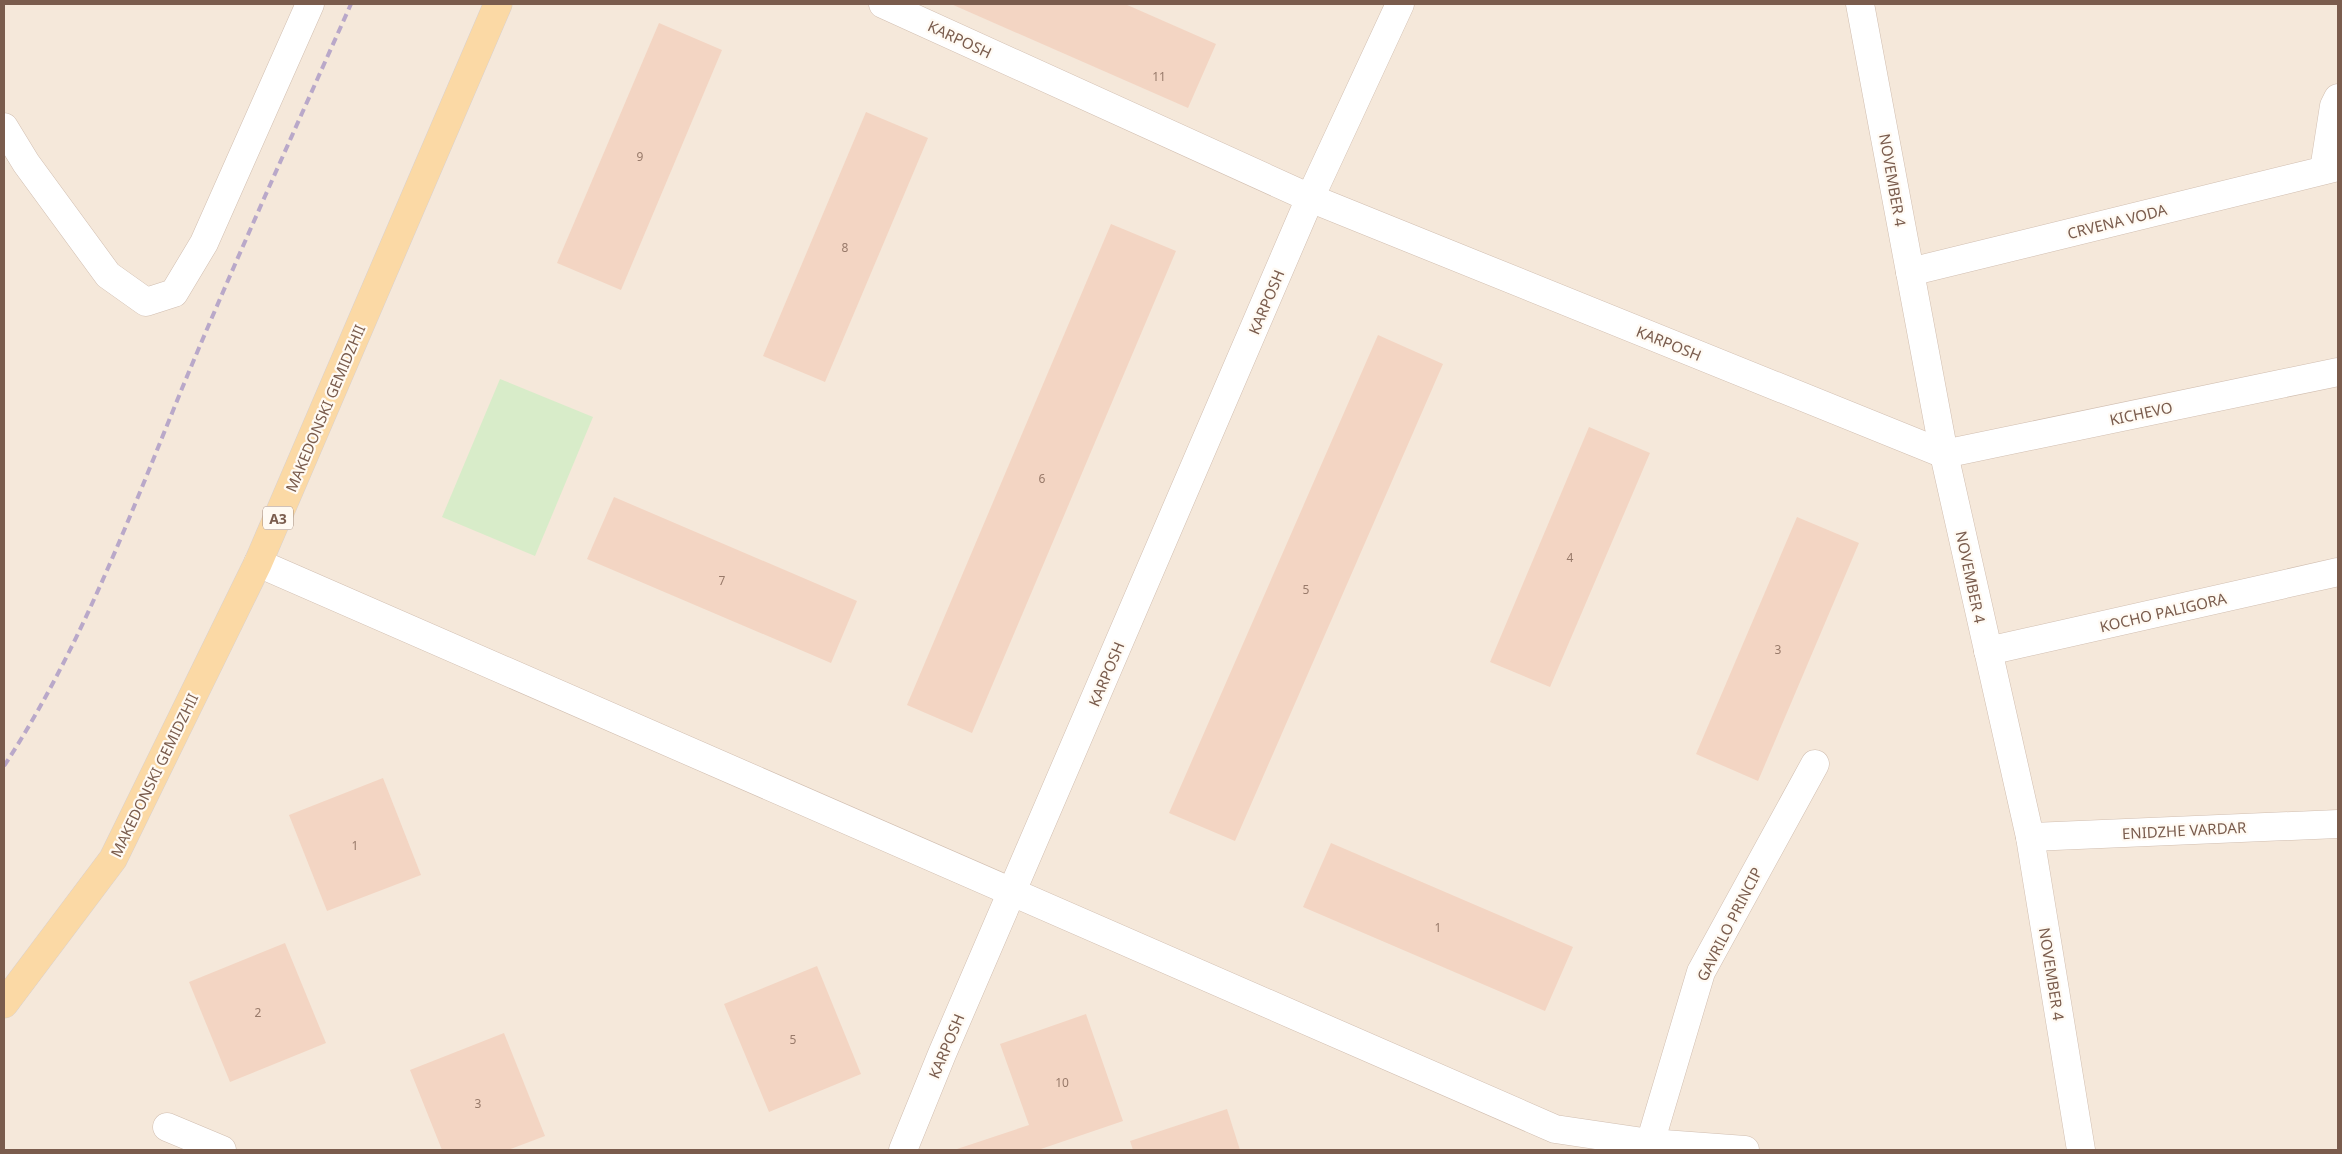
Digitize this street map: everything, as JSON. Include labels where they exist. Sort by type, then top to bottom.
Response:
[{"type":"main road","name":"MAKEDONSKI GEMIDZHII","points":[[4,1004],[113,859],[258,563],[498,4]]},
{"type":"street","points":[[4,128],[26,163],[108,274],[146,302],[174,293],[204,243],[310,4]]},
{"type":"street","name":"KARPOSH","points":[[903,1150],[1310,198],[1400,4]]},
{"type":"street","name":"NOVEMBER 4","points":[[1860,4],[1944,454],[2030,837],[2081,1150]]},
{"type":"street","name":"KARPOSH","points":[[897,6],[1310,198],[1944,454]]},
{"type":"street","name":"CRVENA VODA","points":[[1910,272],[2331,169],[2334,106],[2338,98]]},
{"type":"street","name":"KICHEVO","points":[[1944,454],[2338,372]]},
{"type":"street","points":[[258,563],[1555,1129],[1649,1147],[1745,1150]]},
{"type":"street","name":"KOCHO PALIGORA","points":[[1988,652],[2338,572]]},
{"type":"street","name":"GAVRILO PRINCIP","points":[[1649,1147],[1701,972],[1814,764]]},
{"type":"street","name":"ENIDZHE VARDAR","points":[[2030,837],[2338,824]]},
{"type":"street","points":[[167,1127],[222,1150]]},
{"type":"shaded area","points":[[4,4],[2338,4],[2338,1150],[4,1150]]},
{"type":"green space","points":[[500,379],[593,417],[535,556],[442,517]]},
{"type":"building","points":[[951,4],[1125,4],[1216,44],[1188,108]]},
{"type":"building","points":[[659,23],[722,50],[621,290],[557,263]]},
{"type":"building","points":[[866,112],[928,138],[825,382],[763,356]]},
{"type":"building","points":[[1111,224],[1176,251],[972,733],[907,705]]},
{"type":"building","points":[[1378,335],[1443,364],[1235,841],[1169,813]]},
{"type":"building","points":[[1589,427],[1650,453],[1550,687],[1490,662]]},
{"type":"building","points":[[614,497],[857,601],[831,663],[587,559]]},
{"type":"building","points":[[1797,517],[1859,543],[1758,781],[1696,754]]},
{"type":"building","points":[[383,778],[421,875],[327,911],[289,815]]},
{"type":"building","points":[[1331,843],[1573,947],[1545,1011],[1303,907]]},
{"type":"building","points":[[285,943],[326,1043],[230,1082],[189,982]]},
{"type":"building","points":[[817,966],[861,1074],[769,1112],[724,1004]]},
{"type":"building","points":[[1086,1014],[1123,1121],[1038,1150],[954,1150],[1029,1125],[1000,1044]]},
{"type":"building","points":[[504,1033],[545,1136],[508,1150],[442,1150],[410,1070]]},
{"type":"building","points":[[1227,1109],[1240,1150],[1133,1150],[1130,1141]]},
{"type":"railway","points":[[4,766],[58,673],[105,575],[188,374],[351,4]]}]
